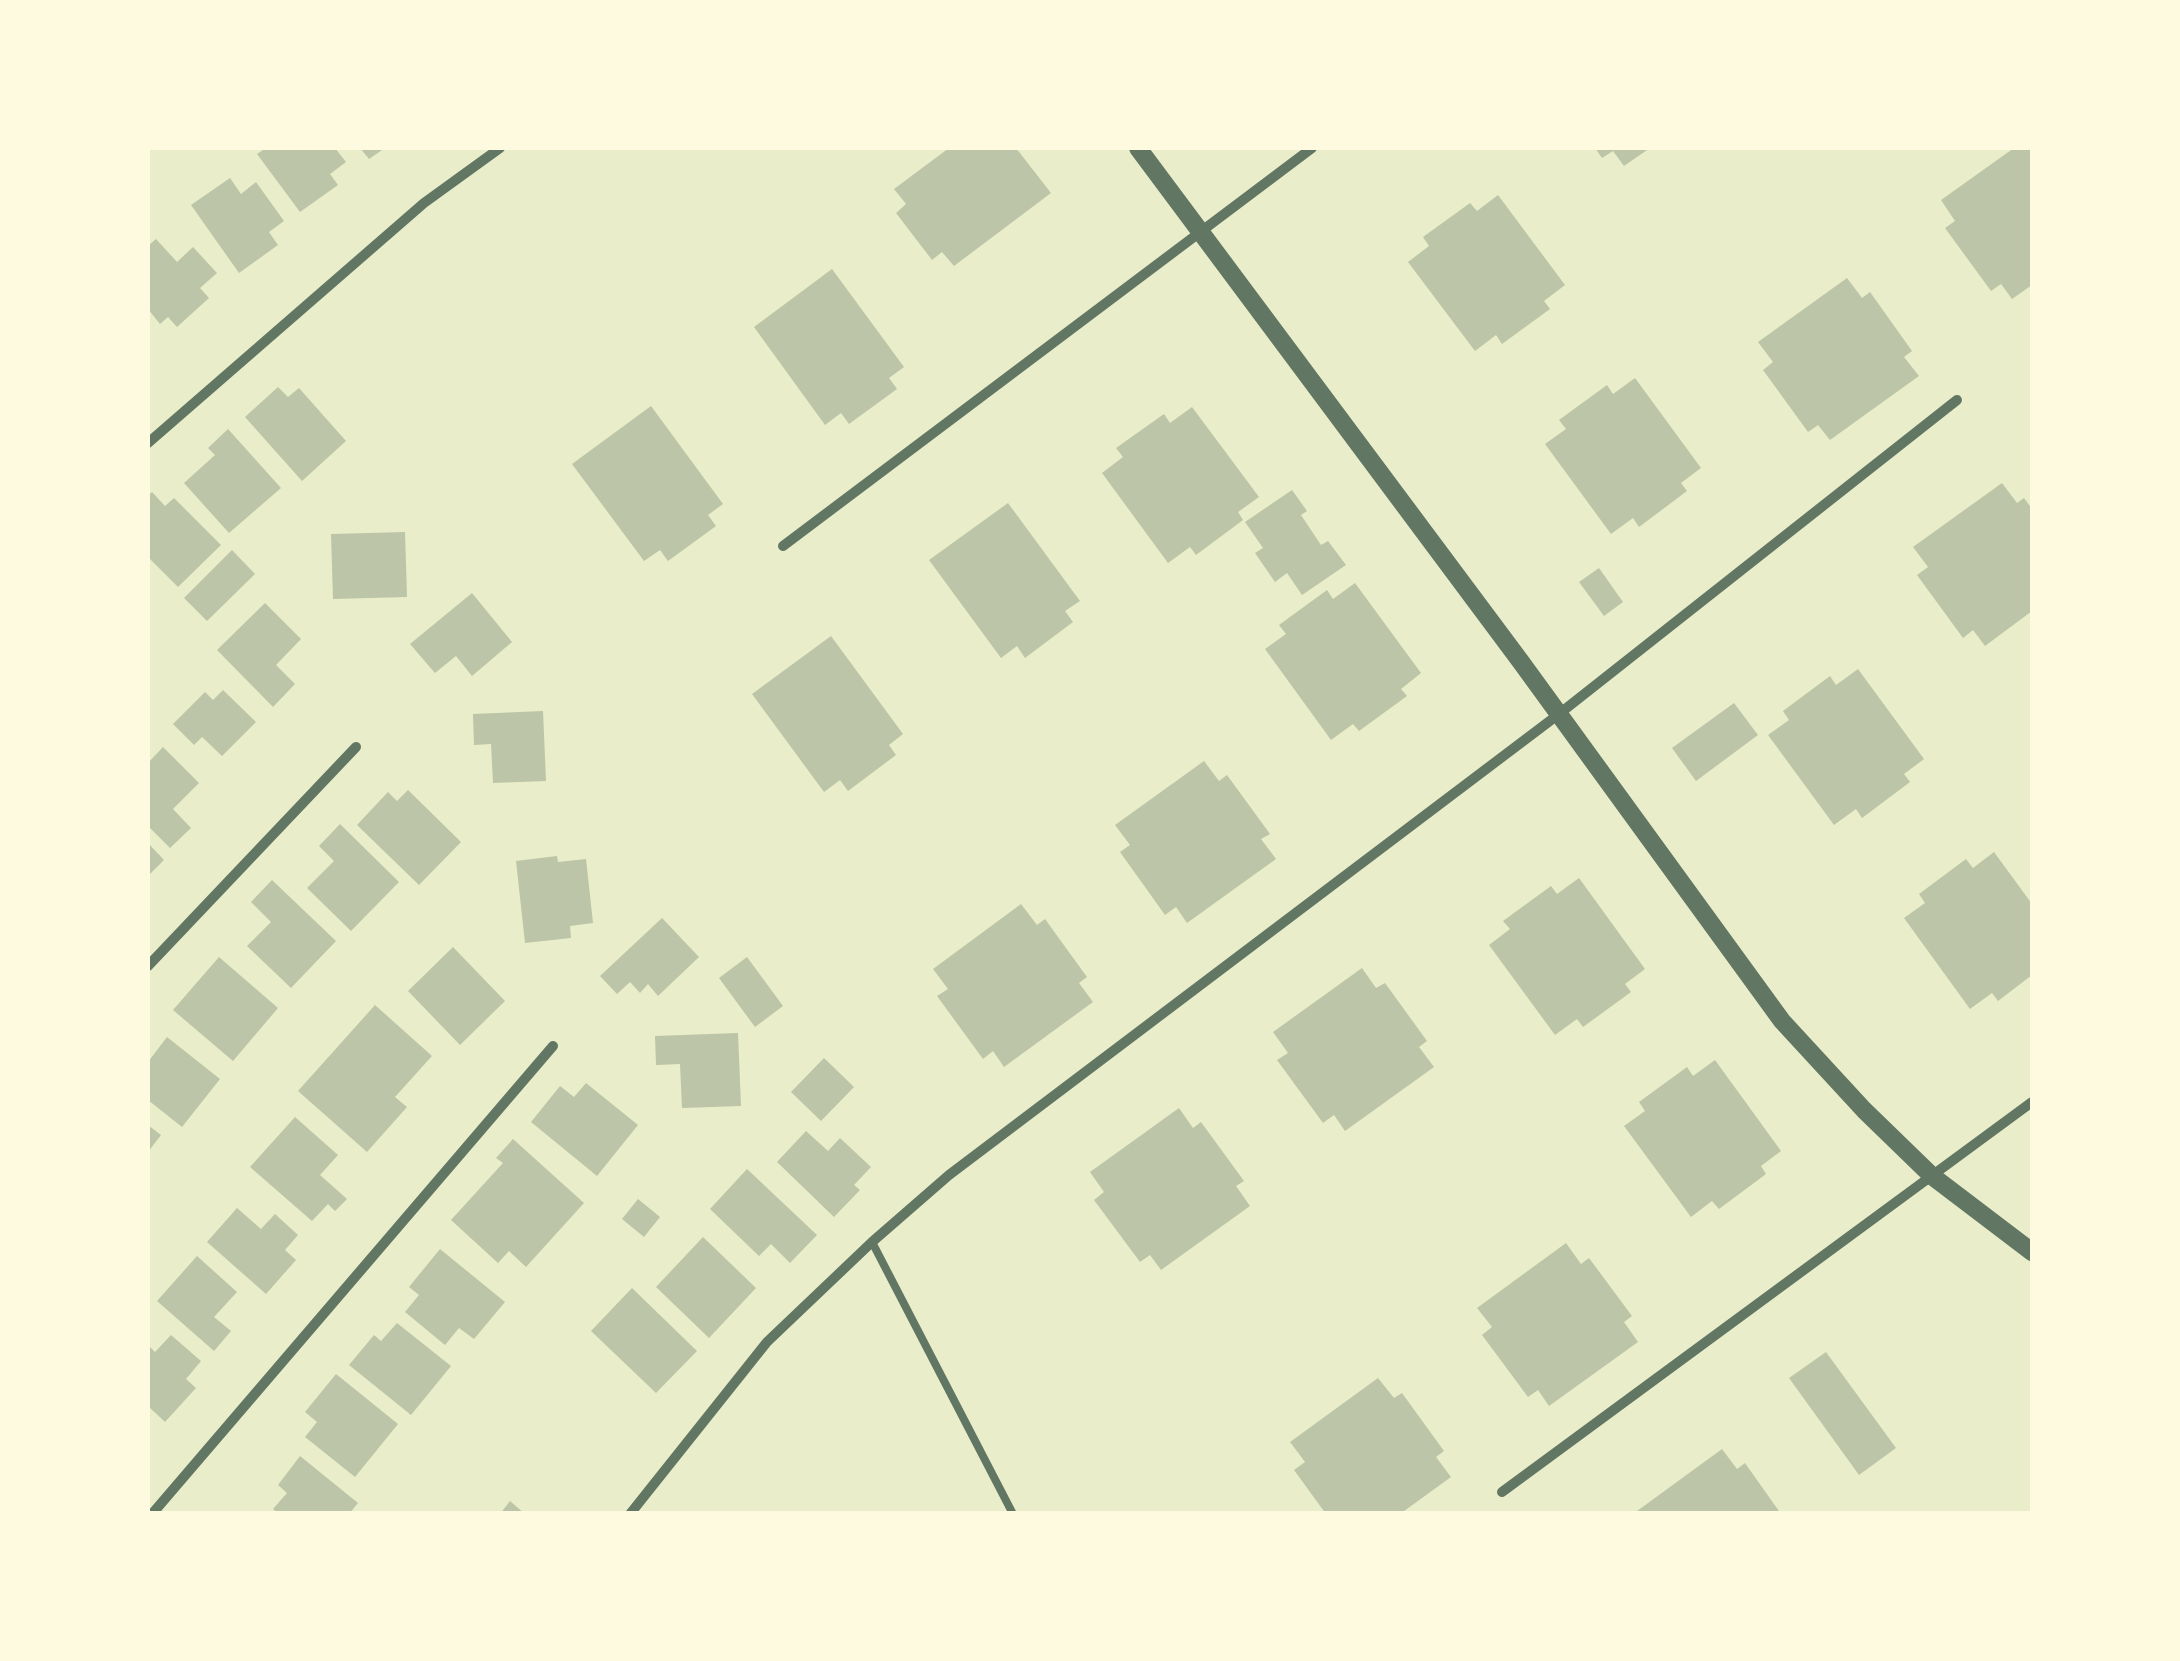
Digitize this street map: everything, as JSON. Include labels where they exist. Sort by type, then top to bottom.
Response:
[{"type":"street","points":[[148,444],[424,203],[500,148]]},
{"type":"street","points":[[1138,148],[1782,1021],[1932,1176],[2032,1252]]},
{"type":"street","points":[[783,546],[1312,148]]},
{"type":"street","points":[[630,1514],[767,1342],[949,1175],[1559,714],[1957,400]]},
{"type":"street","points":[[148,966],[356,747]]},
{"type":"street","points":[[152,1514],[553,1046]]},
{"type":"street","points":[[1502,1492],[2032,1102]]},
{"type":"lane","points":[[872,1242],[1013,1514]]},
{"type":"building","points":[[266,148],[335,148],[346,162],[330,174],[338,185],[300,212],[257,154]]},
{"type":"building","points":[[360,148],[385,148],[369,159]]},
{"type":"building","points":[[949,148],[1016,148],[1051,193],[954,266],[942,252],[932,260],[896,213],[906,204],[894,189]]},
{"type":"building","points":[[1595,148],[1650,148],[1624,166],[1613,151],[1602,158]]},
{"type":"building","points":[[2014,148],[2032,148],[2032,285],[2012,299],[2001,284],[1991,291],[1945,228],[1955,221],[1941,200]]},
{"type":"building","points":[[230,178],[241,194],[256,182],[284,221],[269,232],[278,245],[239,273],[191,205]]},
{"type":"building","points":[[1498,195],[1565,285],[1544,301],[1550,309],[1502,344],[1496,335],[1475,351],[1408,262],[1429,246],[1423,237],[1470,203],[1477,211]]},
{"type":"building","points":[[156,239],[177,262],[193,247],[217,273],[200,288],[209,298],[177,327],[168,317],[160,324],[148,309],[148,246]]},
{"type":"building","points":[[832,269],[904,367],[889,378],[897,389],[849,424],[841,413],[825,425],[754,327]]},
{"type":"building","points":[[1847,278],[1862,298],[1870,292],[1912,351],[1904,357],[1919,376],[1830,440],[1818,425],[1808,432],[1763,370],[1773,362],[1758,342]]},
{"type":"building","points":[[1635,378],[1701,468],[1681,483],[1687,491],[1639,527],[1633,518],[1611,534],[1545,444],[1566,429],[1559,420],[1607,385],[1613,394]]},
{"type":"building","points":[[278,387],[288,397],[299,388],[346,441],[302,481],[245,417]]},
{"type":"building","points":[[651,406],[723,504],[708,515],[716,526],[668,561],[660,550],[644,561],[572,464]]},
{"type":"building","points":[[1192,407],[1259,497],[1238,512],[1243,520],[1196,555],[1190,547],[1168,563],[1102,473],[1123,457],[1116,448],[1164,414],[1170,423]]},
{"type":"building","points":[[228,429],[281,488],[229,533],[184,483],[215,455],[208,448]]},
{"type":"building","points":[[2002,483],[2017,503],[2024,498],[2032,509],[2032,611],[1985,646],[1973,630],[1963,638],[1917,575],[1928,567],[1913,547]]},
{"type":"building","points":[[1292,490],[1307,511],[1301,515],[1321,545],[1328,541],[1346,565],[1302,595],[1287,573],[1275,582],[1255,553],[1263,548],[1245,522]]},
{"type":"building","points":[[152,492],[165,506],[174,498],[221,545],[178,587],[148,557],[148,496]]},
{"type":"building","points":[[1008,503],[1080,601],[1065,611],[1073,622],[1025,658],[1017,646],[1001,658],[929,560]]},
{"type":"building","points":[[405,532],[407,597],[333,599],[331,534]]},
{"type":"building","points":[[232,550],[255,574],[207,621],[184,598]]},
{"type":"building","points":[[1599,568],[1623,602],[1604,616],[1579,582]]},
{"type":"building","points":[[1355,583],[1421,673],[1401,689],[1407,696],[1359,731],[1353,724],[1331,740],[1265,649],[1286,634],[1279,625],[1327,590],[1333,599]]},
{"type":"building","points":[[472,593],[512,642],[472,676],[456,656],[435,673],[410,644]]},
{"type":"building","points":[[265,603],[301,639],[276,665],[295,684],[273,707],[217,650]]},
{"type":"building","points":[[831,636],[903,734],[889,745],[896,755],[848,791],[840,780],[824,792],[752,694]]},
{"type":"building","points":[[1858,669],[1924,759],[1904,774],[1910,782],[1862,818],[1856,809],[1834,825],[1768,735],[1789,720],[1783,711],[1830,676],[1836,685]]},
{"type":"building","points":[[223,690],[256,722],[222,756],[202,737],[194,745],[173,724],[205,692],[213,700]]},
{"type":"building","points":[[1734,703],[1758,735],[1696,781],[1672,748]]},
{"type":"building","points":[[543,711],[546,781],[493,783],[491,744],[474,745],[473,714]]},
{"type":"building","points":[[163,747],[199,783],[173,809],[191,828],[170,848],[148,826],[148,763]]},
{"type":"building","points":[[1204,761],[1219,781],[1227,775],[1270,834],[1261,839],[1276,859],[1187,923],[1176,907],[1165,915],[1120,852],[1130,845],[1115,825]]},
{"type":"building","points":[[408,790],[461,842],[419,885],[357,825],[388,792],[397,801]]},
{"type":"building","points":[[340,824],[399,882],[351,931],[307,888],[334,861],[319,846]]},
{"type":"building","points":[[148,843],[164,860],[148,876]]},
{"type":"building","points":[[1994,852],[2032,904],[2032,975],[1998,1001],[1992,993],[1970,1009],[1904,918],[1925,903],[1919,894],[1966,859],[1973,868]]},
{"type":"building","points":[[557,856],[558,862],[586,859],[593,923],[570,926],[571,938],[525,943],[516,861]]},
{"type":"building","points":[[1579,878],[1645,969],[1625,984],[1631,992],[1583,1027],[1577,1019],[1555,1035],[1489,945],[1510,929],[1503,921],[1551,886],[1557,894]]},
{"type":"building","points":[[272,880],[336,941],[291,988],[247,946],[271,922],[251,902]]},
{"type":"building","points":[[1021,904],[1037,925],[1045,919],[1087,977],[1079,983],[1093,1002],[1004,1067],[993,1051],[983,1059],[937,996],[948,989],[933,969]]},
{"type":"building","points":[[662,918],[699,957],[658,996],[648,984],[640,993],[630,982],[617,994],[600,976]]},
{"type":"building","points":[[453,947],[505,1001],[460,1045],[408,991]]},
{"type":"building","points":[[219,957],[278,1008],[233,1061],[173,1010]]},
{"type":"building","points":[[747,957],[783,1006],[755,1027],[719,978]]},
{"type":"building","points":[[1362,968],[1376,988],[1385,983],[1427,1041],[1419,1047],[1434,1067],[1345,1131],[1334,1115],[1323,1123],[1277,1060],[1288,1053],[1273,1032]]},
{"type":"building","points":[[375,1005],[432,1056],[395,1097],[407,1107],[367,1152],[298,1091]]},
{"type":"building","points":[[738,1033],[741,1106],[682,1108],[680,1064],[656,1065],[655,1036]]},
{"type":"building","points":[[167,1037],[220,1079],[182,1127],[148,1100],[148,1062]]},
{"type":"building","points":[[824,1058],[854,1087],[821,1121],[791,1092]]},
{"type":"building","points":[[1715,1060],[1781,1151],[1761,1166],[1766,1174],[1719,1209],[1712,1201],[1691,1217],[1624,1126],[1645,1111],[1639,1102],[1687,1067],[1693,1076]]},
{"type":"building","points":[[586,1083],[638,1125],[597,1176],[531,1122],[560,1086],[574,1097]]},
{"type":"building","points":[[1179,1108],[1193,1128],[1201,1122],[1244,1181],[1236,1186],[1250,1206],[1161,1270],[1150,1255],[1140,1262],[1094,1200],[1104,1192],[1090,1172]]},
{"type":"building","points":[[295,1117],[338,1155],[320,1175],[347,1199],[335,1211],[328,1204],[312,1221],[250,1167]]},
{"type":"building","points":[[148,1125],[161,1135],[148,1152]]},
{"type":"building","points":[[806,1131],[828,1151],[840,1138],[871,1167],[854,1185],[860,1190],[834,1217],[777,1162]]},
{"type":"building","points":[[513,1139],[584,1203],[526,1267],[509,1251],[498,1263],[451,1220],[503,1163],[496,1158]]},
{"type":"building","points":[[747,1169],[817,1235],[790,1263],[771,1244],[759,1256],[710,1209]]},
{"type":"building","points":[[638,1199],[660,1217],[644,1237],[622,1219]]},
{"type":"building","points":[[237,1208],[261,1229],[275,1214],[298,1235],[285,1250],[296,1260],[266,1294],[207,1242]]},
{"type":"building","points":[[703,1237],[756,1288],[709,1338],[656,1287]]},
{"type":"building","points":[[1566,1243],[1581,1264],[1589,1258],[1632,1316],[1624,1322],[1638,1342],[1549,1406],[1538,1390],[1528,1397],[1482,1335],[1492,1327],[1477,1308]]},
{"type":"building","points":[[440,1249],[505,1302],[474,1339],[459,1328],[445,1345],[405,1312],[419,1295],[409,1287]]},
{"type":"building","points":[[197,1256],[237,1292],[214,1317],[231,1331],[214,1351],[157,1301]]},
{"type":"building","points":[[632,1288],[697,1351],[656,1393],[591,1331]]},
{"type":"building","points":[[397,1323],[451,1366],[411,1415],[349,1365],[374,1335],[381,1341]]},
{"type":"building","points":[[171,1335],[201,1361],[186,1379],[196,1388],[165,1422],[148,1406],[148,1345],[155,1352]]},
{"type":"building","points":[[1826,1352],[1896,1448],[1859,1475],[1789,1378]]},
{"type":"building","points":[[336,1374],[398,1424],[355,1477],[305,1437],[317,1422],[305,1412]]},
{"type":"building","points":[[1378,1378],[1394,1398],[1402,1393],[1444,1451],[1436,1457],[1451,1477],[1400,1514],[1326,1514],[1294,1470],[1305,1462],[1290,1442]]},
{"type":"building","points":[[1722,1449],[1737,1469],[1745,1463],[1781,1514],[1633,1514]]},
{"type":"building","points":[[300,1456],[358,1503],[349,1514],[279,1514],[273,1509],[287,1493],[278,1485]]},
{"type":"building","points":[[510,1501],[525,1514],[500,1514]]}]
